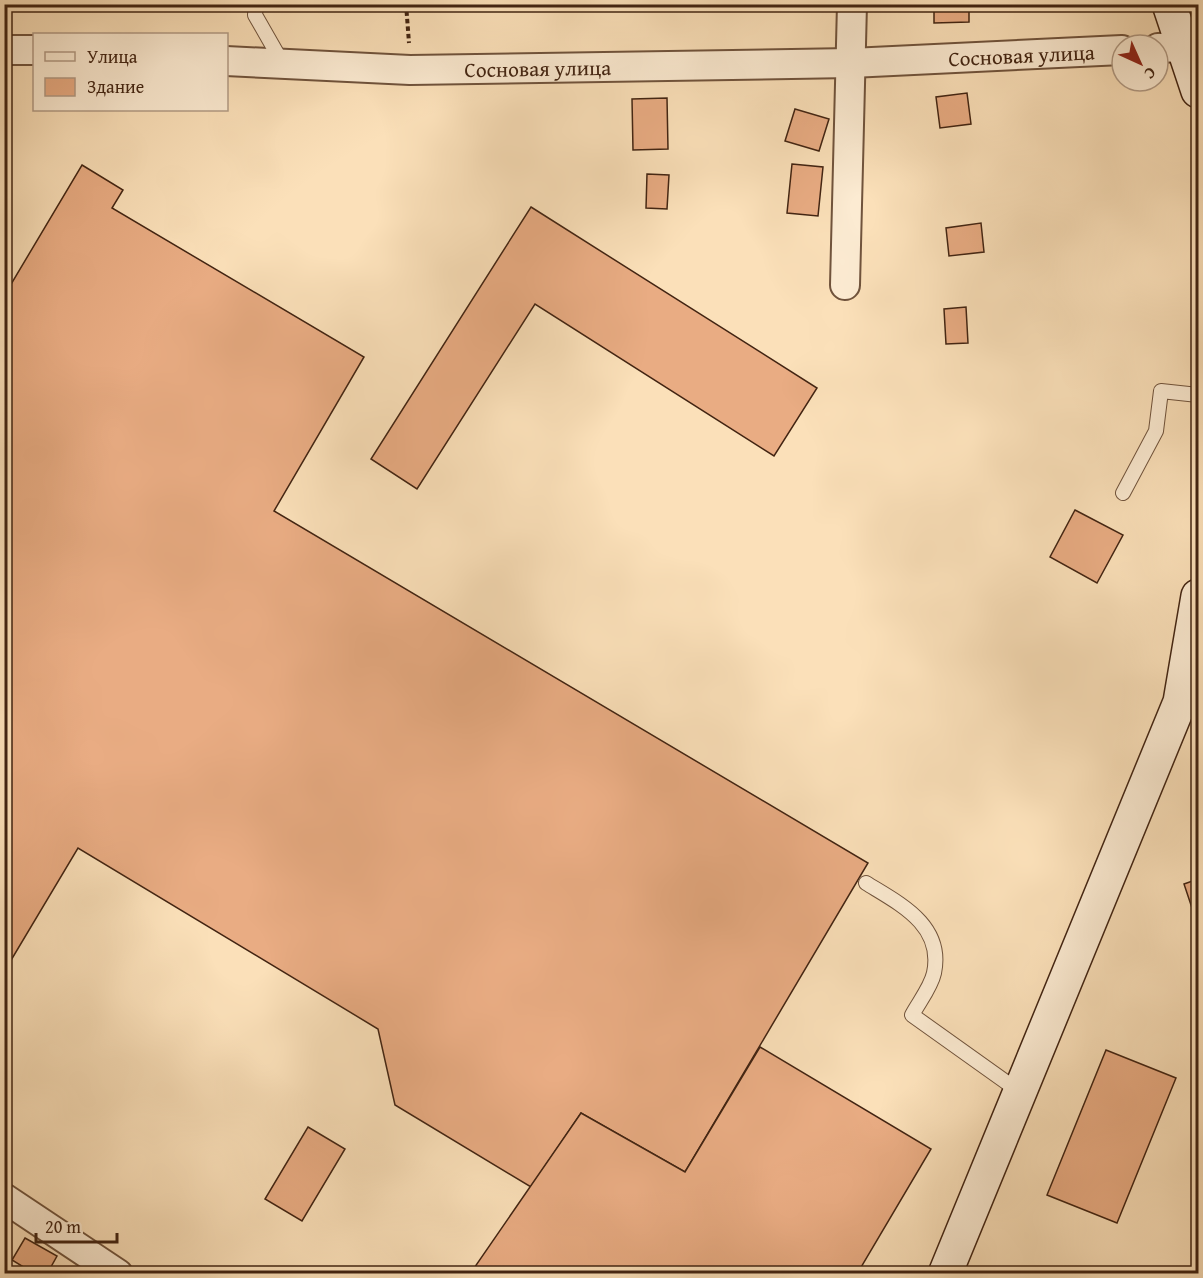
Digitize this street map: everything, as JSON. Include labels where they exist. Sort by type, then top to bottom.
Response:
[{"type":"street","points":[[845,285],[852,4]]},
{"type":"street","points":[[1169,4],[1171,47],[1198,91]]},
{"type":"street","points":[[4,50],[33,50]]},
{"type":"street","name":"Сосновая улица","points":[[228,61],[410,70],[851,63],[1110,51]]},
{"type":"street","points":[[945,1274],[1180,702],[1198,596]]},
{"type":"street","points":[[4,1198],[118,1274]]},
{"type":"lane","points":[[255,4],[255,15],[283,64]]},
{"type":"lane","points":[[1123,493],[1156,431],[1161,391],[1198,395]]},
{"type":"lane","points":[[866,883],[917,916],[932,936],[934,974],[912,1015],[1020,1092]]},
{"type":"path","points":[[406,4],[410,70]]},
{"type":"building","points":[[934,4],[969,4],[969,22],[934,23]]},
{"type":"building","points":[[967,93],[971,124],[940,128],[936,97]]},
{"type":"building","points":[[667,98],[668,149],[633,150],[632,99]]},
{"type":"building","points":[[795,109],[829,119],[819,151],[785,141]]},
{"type":"building","points":[[792,164],[823,167],[818,216],[787,213]]},
{"type":"building","points":[[82,165],[123,190],[112,208],[364,357],[274,511],[868,863],[685,1172],[581,1113],[531,1187],[395,1105],[378,1029],[78,848],[4,972],[4,296]]},
{"type":"building","points":[[647,174],[669,175],[667,209],[646,208]]},
{"type":"building","points":[[531,207],[817,388],[774,456],[535,304],[417,489],[371,459]]},
{"type":"building","points":[[981,223],[984,252],[949,256],[946,228]]},
{"type":"building","points":[[966,307],[968,343],[946,344],[944,309]]},
{"type":"building","points":[[1075,510],[1123,535],[1097,583],[1050,557]]},
{"type":"building","points":[[1198,879],[1198,926],[1184,884]]},
{"type":"building","points":[[760,1047],[931,1149],[857,1274],[470,1274],[581,1113],[685,1172]]},
{"type":"building","points":[[1106,1050],[1176,1078],[1117,1223],[1047,1195]]},
{"type":"building","points":[[308,1127],[345,1149],[302,1221],[265,1199]]},
{"type":"building","points":[[25,1238],[57,1256],[47,1274],[35,1274],[12,1260]]}]
